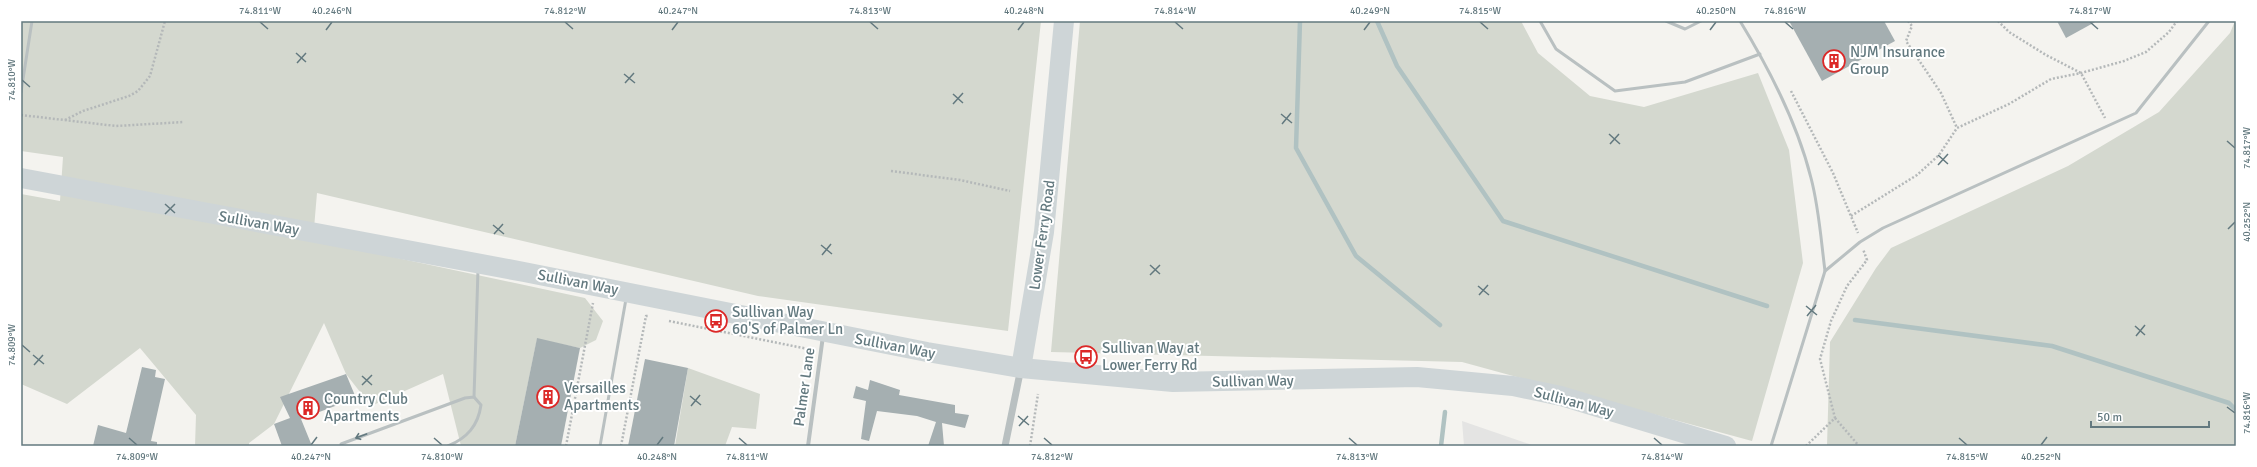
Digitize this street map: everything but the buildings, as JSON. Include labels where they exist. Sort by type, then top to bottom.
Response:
[{"type":"main road","name":"Lower Ferry Road","points":[[1021,368],[1044,232],[1064,21]]},
{"type":"main road","name":"Sullivan Way","points":[[21,178],[627,292],[824,332],[1021,368],[1173,382],[1417,378],[1513,386],[1560,396],[1726,446]]},
{"type":"street","name":"Palmer Lane","points":[[808,446],[824,332]]},
{"type":"street","name":"Lower Ferry Road","points":[[1005,446],[1021,368]]},
{"type":"lane","points":[[21,92],[32,21]]},
{"type":"lane","points":[[1540,21],[1556,49],[1615,91],[1685,82],[1760,54]]},
{"type":"lane","points":[[1666,21],[1685,30],[1700,21]]},
{"type":"lane","points":[[1740,21],[1760,54],[1798,136],[1809,172],[1820,226],[1825,271],[1771,446]]},
{"type":"lane","points":[[1825,271],[1860,242],[1883,228],[2136,113],[2209,21]]},
{"type":"lane","points":[[448,446],[460,441],[477,424],[481,405],[474,397],[478,264]]},
{"type":"lane","points":[[600,446],[627,292]]},
{"type":"lane","points":[[342,446],[341,444],[450,403],[474,397]]},
{"type":"path","points":[[64,121],[82,111],[129,96],[138,91],[150,76],[165,21]]},
{"type":"path","points":[[1908,21],[1912,26],[1906,41],[1941,93],[1957,128]]},
{"type":"path","points":[[1998,21],[2008,32],[2046,55],[2081,73],[2101,107],[2108,126]]},
{"type":"path","points":[[1851,216],[1917,175],[1939,155],[1957,128],[2009,104],[2051,78],[2081,73],[2124,61],[2146,52],[2169,32],[2177,21]]},
{"type":"path","points":[[21,115],[116,126],[184,122]]},
{"type":"path","points":[[891,171],[960,180],[1010,191]]},
{"type":"path","points":[[566,446],[593,303]]},
{"type":"path","points":[[621,446],[646,316],[654,317]]},
{"type":"path","points":[[661,319],[821,352]]},
{"type":"path","points":[[1030,446],[1038,394]]},
{"type":"path","points":[[1835,418],[1859,446]]},
{"type":"shaded area","points":[[21,21],[1041,21],[1008,331],[758,296],[317,193],[313,240],[585,298],[603,321],[596,340],[580,348],[537,339],[515,446],[461,446],[443,374],[371,406],[346,374],[324,323],[274,424],[249,443],[249,446],[195,446],[196,415],[140,348],[67,404],[21,384],[21,194],[60,201],[63,157],[21,151]]},
{"type":"shaded area","points":[[1080,21],[1521,21],[1538,53],[1590,96],[1644,107],[1758,73],[1789,150],[1803,263],[1752,441],[1462,362],[1051,352]]},
{"type":"shaded area","points":[[2235,21],[2236,446],[1827,446],[1830,342],[1876,268],[1891,248],[2068,166],[2159,112],[2230,33]]},
{"type":"shaded area","points":[[688,368],[760,394],[756,429],[732,427],[725,446],[675,446]]},
{"type":"shaded area","points":[[1462,421],[1535,446],[1464,446]]},
{"type":"waterway","points":[[1300,21],[1296,148],[1356,256],[1440,325]]},
{"type":"waterway","points":[[1377,21],[1397,66],[1503,221],[1767,306]]},
{"type":"waterway","points":[[1855,320],[2052,346],[2229,403],[2236,410]]},
{"type":"waterway","points":[[1441,446],[1445,412]]},
{"type":"place","name":"NJM Insurance Group","points":[[1834,61]]},
{"type":"place","name":"Sullivan Way 60'S of Palmer Ln","points":[[716,321]]},
{"type":"place","name":"Sullivan Way at Lower Ferry Rd","points":[[1086,357]]},
{"type":"place","name":"Versailles Apartments","points":[[548,397]]},
{"type":"place","name":"Country Club Apartments","points":[[308,408]]}]
